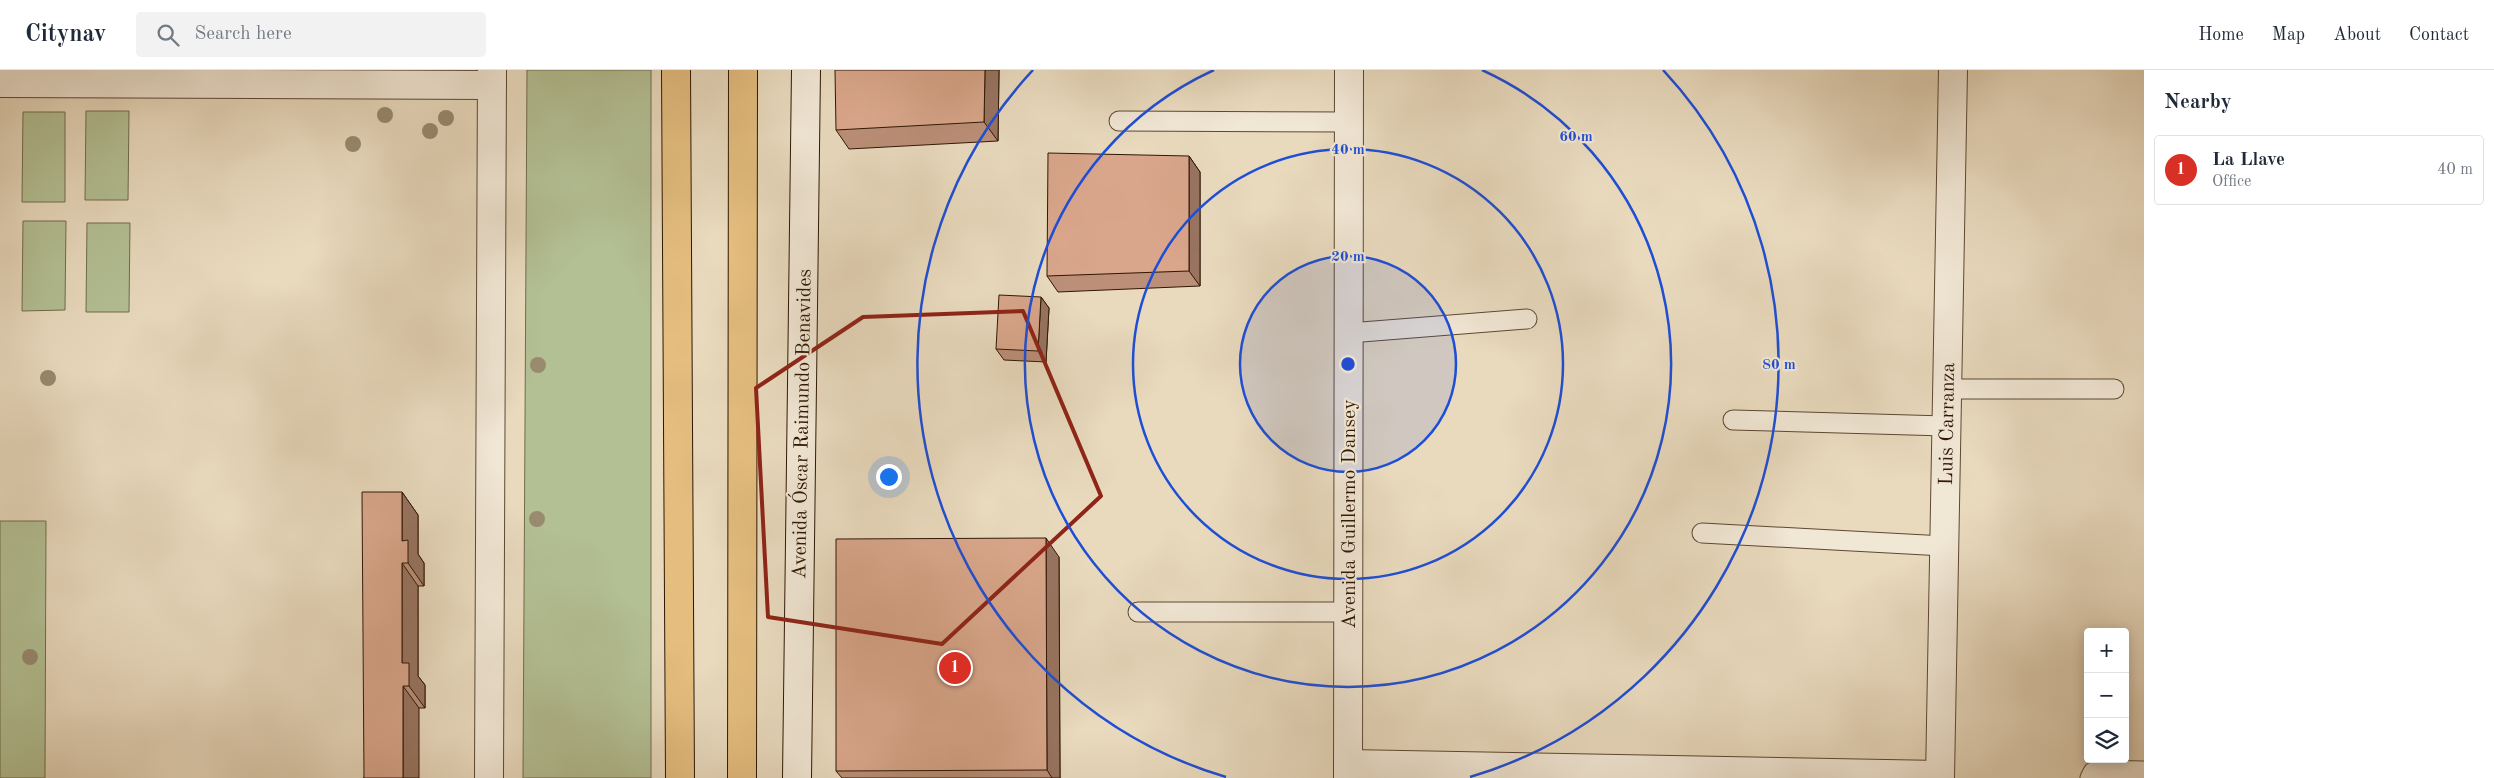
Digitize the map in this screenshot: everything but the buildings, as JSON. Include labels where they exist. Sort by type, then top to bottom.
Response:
[{"type":"main road","points":[[676,70],[680,778]]},
{"type":"main road","points":[[742,778],[743,70]]},
{"type":"street","name":"Avenida Óscar Raimundo Benavides","points":[[796,778],[806,70]]},
{"type":"street","name":"Avenida Guillermo Dansey","points":[[1348,771],[1349,70]]},
{"type":"street","name":"Luis Carranza","points":[[1940,776],[1953,70]]},
{"type":"street","points":[[0,83],[492,78],[489,778]]},
{"type":"street","points":[[1348,771],[1940,776]]},
{"type":"lane","points":[[1119,121],[1349,122]]},
{"type":"lane","points":[[1349,333],[1527,319]]},
{"type":"lane","points":[[1947,389],[2114,388]]},
{"type":"lane","points":[[1734,420],[1946,426]]},
{"type":"lane","points":[[1702,533],[1944,546]]},
{"type":"lane","points":[[1138,612],[1348,612]]},
{"type":"lane","points":[[2090,778],[2093,772],[2100,770],[2144,771]]},
{"type":"highlighted area","points":[[1023,311],[1101,496],[942,644],[768,617],[756,388],[863,317]]},
{"type":"green space","points":[[527,70],[651,70],[651,778],[523,778]]},
{"type":"green space","points":[[86,111],[129,111],[128,200],[85,200]]},
{"type":"green space","points":[[23,112],[65,112],[65,202],[22,202]]},
{"type":"green space","points":[[23,221],[66,221],[65,310],[22,311]]},
{"type":"green space","points":[[87,223],[130,223],[129,312],[86,312]]},
{"type":"green space","points":[[0,521],[46,521],[45,778],[0,778]]},
{"type":"place","name":"La Llave","points":[[955,668]]}]
